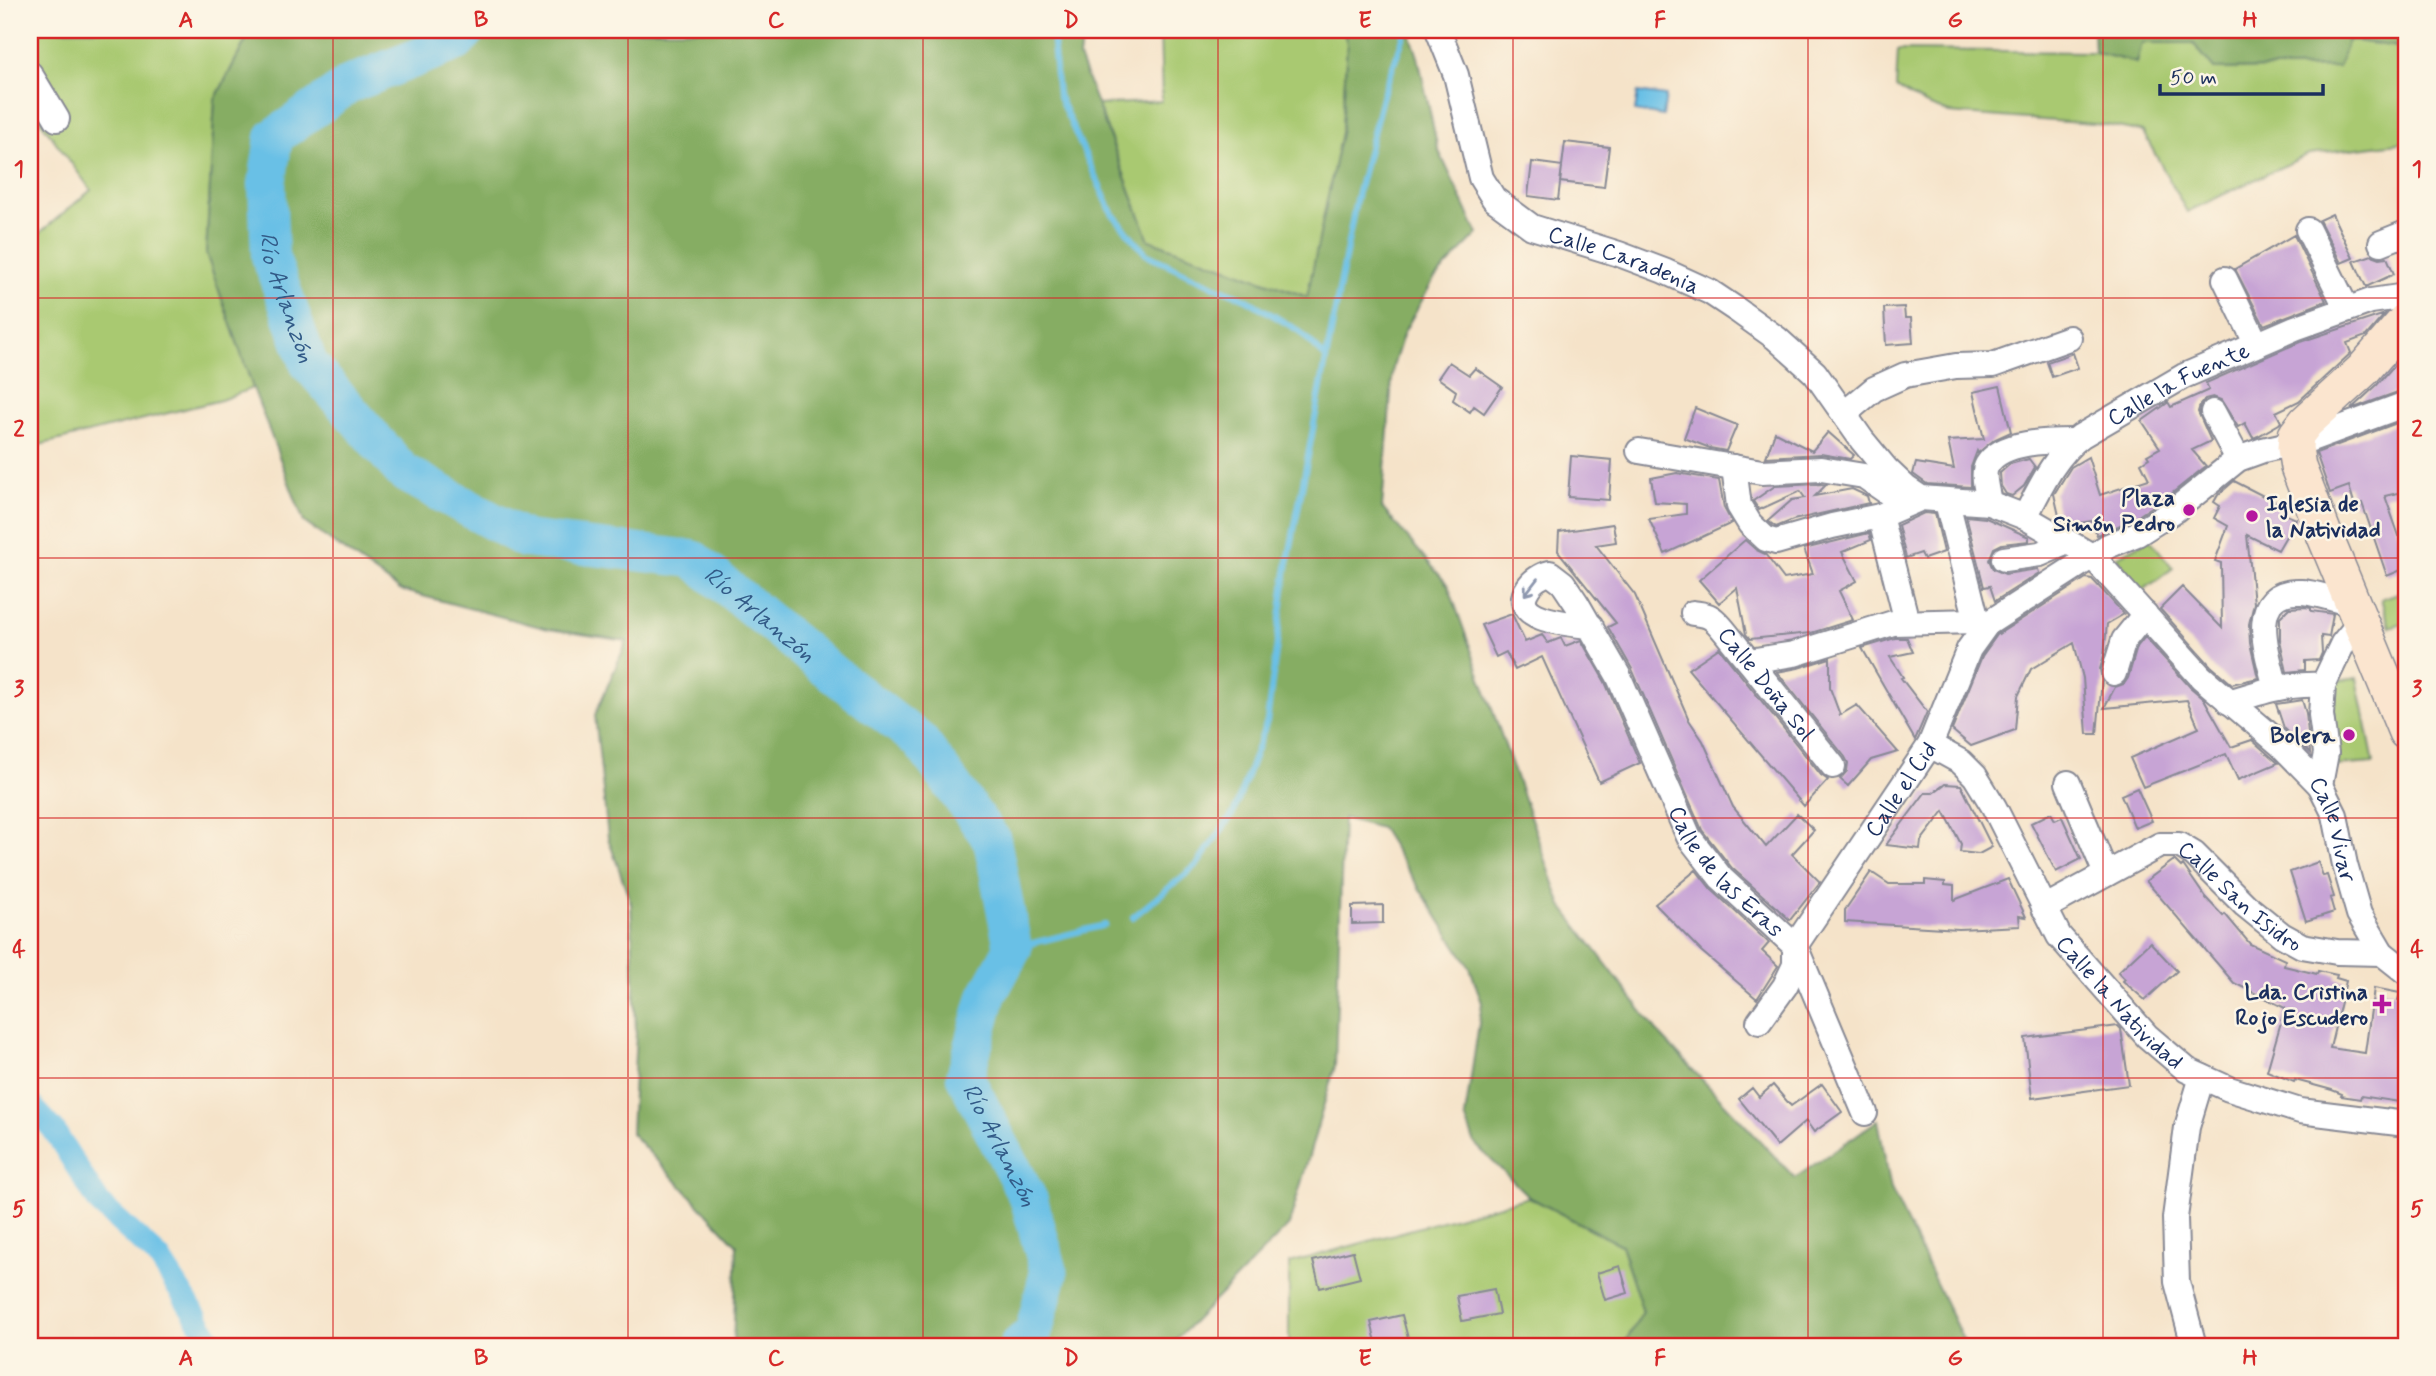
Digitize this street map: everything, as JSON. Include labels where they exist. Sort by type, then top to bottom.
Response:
[{"type":"street","name":"Calle Caradenia","points":[[1438,30],[1456,75],[1481,178],[1494,199],[1510,214],[1532,227],[1619,254],[1710,292],[1776,338],[1815,373],[1886,469],[1921,498]]},
{"type":"street","points":[[30,74],[57,120]]},
{"type":"street","points":[[2308,230],[2347,309]]},
{"type":"street","points":[[2381,243],[2406,233]]},
{"type":"street","name":"Calle la Fuente","points":[[2225,279],[2257,345]]},
{"type":"street","points":[[2402,711],[2357,613],[2298,467],[2296,435],[2306,422],[2363,370],[2393,351],[2404,300]]},
{"type":"street","name":"Calle la Fuente","points":[[2073,441],[2184,376],[2347,309],[2404,300]]},
{"type":"street","points":[[1845,413],[1874,389],[1905,375],[1956,366],[1993,365],[2069,338]]},
{"type":"street","points":[[2092,556],[2137,534],[2175,510],[2238,459],[2296,443],[2406,404]]},
{"type":"street","points":[[2213,412],[2238,459]]},
{"type":"street","points":[[1989,503],[1985,472],[1992,460],[2003,452],[2026,444],[2073,441]]},
{"type":"street","points":[[2025,517],[2066,446],[2073,441]]},
{"type":"street","name":"Calle Caradenia","points":[[1639,451],[1772,472],[1821,469],[1864,477],[1895,498],[1989,503],[2025,517],[2092,556]]},
{"type":"street","points":[[1734,467],[1739,506],[1750,524],[1766,539],[1784,541],[1832,526],[1880,516],[1921,498]]},
{"type":"street","points":[[1749,661],[1794,654],[1893,623],[1982,622],[1947,502]]},
{"type":"street","points":[[1880,516],[1907,622]]},
{"type":"street","points":[[2004,559],[2040,554],[2067,542]]},
{"type":"street","name":"Calle Vivar","points":[[2092,556],[2201,677],[2280,744],[2320,785],[2335,815],[2359,914],[2382,953],[2406,972]]},
{"type":"street","name":"Calle el Cid","points":[[1794,946],[1930,745],[1982,622],[2092,556]]},
{"type":"street","points":[[2276,687],[2265,635],[2264,618],[2269,603],[2282,594],[2303,592],[2357,613]]},
{"type":"street","name":"Calle Doña Sol","points":[[1693,613],[1708,615],[1717,622],[1833,766]]},
{"type":"street","points":[[2320,785],[2326,753],[2321,715],[2323,685],[2357,613]]},
{"type":"street","points":[[2114,673],[2124,640],[2145,614]]},
{"type":"street","name":"Calle de las Eras","points":[[1591,626],[1618,675],[1689,837],[1721,878],[1794,946],[1865,1113]]},
{"type":"street","points":[[2229,702],[2276,687],[2297,684],[2323,685]]},
{"type":"street","name":"Calle la Natividad","points":[[1930,745],[1961,762],[1975,776],[1994,807],[2059,936],[2130,1017],[2186,1070],[2229,1089],[2300,1111],[2406,1124]]},
{"type":"street","points":[[2068,783],[2106,874]]},
{"type":"street","name":"Calle San Isidro","points":[[2045,908],[2160,845],[2179,845],[2194,855],[2245,905],[2282,935],[2302,946],[2337,952],[2382,953]]},
{"type":"street","points":[[1759,1021],[1785,986],[1795,965],[1794,946]]},
{"type":"street","points":[[2194,1346],[2177,1282],[2175,1218],[2187,1127],[2202,1077]]},
{"type":"green space","points":[[30,30],[251,30],[215,100],[206,253],[253,388],[221,400],[31,447],[30,241],[91,190],[30,107]]},
{"type":"green space","points":[[251,30],[1083,30],[1079,57],[1149,240],[1307,297],[1342,128],[1347,43],[1343,30],[1409,30],[1418,57],[1438,149],[1478,234],[1434,279],[1404,332],[1393,367],[1382,508],[1448,585],[1562,906],[1660,1035],[1795,1178],[1878,1120],[1891,1189],[1966,1346],[1623,1346],[1643,1312],[1621,1245],[1529,1197],[1475,1144],[1465,1117],[1482,1003],[1470,968],[1381,828],[1343,818],[1335,1066],[1289,1225],[1170,1346],[733,1346],[737,1245],[631,1133],[636,1032],[631,903],[608,838],[595,715],[627,641],[548,629],[400,590],[304,522],[206,253],[215,100]]},
{"type":"green space","points":[[1160,30],[1343,30],[1347,43],[1342,128],[1308,297],[1149,240],[1098,105],[1162,101]]},
{"type":"green space","points":[[2093,30],[2406,30],[2406,48],[2348,40],[2338,67],[2214,69],[2193,43],[2142,43],[2137,63],[2094,52]]},
{"type":"green space","points":[[2348,40],[2406,48],[2406,142],[2309,154],[2187,212],[2143,132],[2107,125],[1949,113],[1896,88],[1898,50],[2094,52],[2137,63],[2141,43],[2194,43],[2215,69],[2338,67]]},
{"type":"green space","points":[[2150,539],[2173,568],[2142,591],[2116,557]]},
{"type":"green space","points":[[2406,590],[2406,622],[2390,627],[2381,599]]},
{"type":"green space","name":"Bolera","points":[[2357,678],[2374,763],[2333,766],[2332,682]]},
{"type":"green space","points":[[1529,1197],[1621,1245],[1643,1312],[1623,1346],[1289,1346],[1289,1263]]},
{"type":"water","points":[[1638,92],[1666,96],[1663,116],[1635,111]]},
{"type":"building","points":[[1565,142],[1609,147],[1604,187],[1560,182],[1558,200],[1528,196],[1532,162],[1562,166]]},
{"type":"building","points":[[2332,214],[2353,258],[2341,263],[2319,220]]},
{"type":"building","points":[[2294,235],[2326,301],[2264,325],[2235,269]]},
{"type":"building","points":[[2372,255],[2387,257],[2394,274],[2366,287],[2354,261]]},
{"type":"building","points":[[1904,307],[1905,318],[1911,318],[1913,343],[1886,345],[1884,308]]},
{"type":"building","points":[[2385,314],[2366,336],[2347,343],[2351,353],[2299,401],[2276,412],[2281,422],[2279,424],[2258,436],[2253,438],[2245,423],[2238,427],[2221,400],[2213,397],[2205,399],[2198,412],[2211,441],[2192,450],[2206,466],[2166,498],[2130,521],[2097,535],[2091,521],[2068,525],[2060,520],[2054,494],[2071,467],[2088,457],[2100,495],[2149,479],[2141,463],[2149,458],[2147,455],[2160,448],[2142,421],[2168,402],[2171,407],[2209,390],[2206,383],[2300,342]]},
{"type":"building","points":[[2073,353],[2078,368],[2052,377],[2047,362]]},
{"type":"building","points":[[1449,362],[1469,375],[1475,368],[1502,387],[1484,413],[1474,406],[1470,412],[1453,400],[1456,391],[1438,378]]},
{"type":"building","points":[[2397,362],[2406,379],[2406,389],[2351,409],[2377,385]]},
{"type":"building","points":[[2000,386],[2011,432],[1995,439],[1978,453],[1977,451],[1971,467],[1971,487],[1927,484],[1913,474],[1916,463],[1954,469],[1948,441],[1984,439],[1973,392]]},
{"type":"building","points":[[1695,408],[1737,425],[1726,451],[1684,438]]},
{"type":"building","points":[[2405,420],[2406,464],[2400,467],[2406,491],[2385,496],[2406,556],[2406,568],[2387,576],[2362,503],[2355,506],[2349,486],[2330,493],[2316,453]]},
{"type":"building","points":[[1775,432],[1812,451],[1828,432],[1854,455],[1850,459],[1821,454],[1766,457]]},
{"type":"building","points":[[1571,456],[1612,460],[1609,500],[1568,497]]},
{"type":"building","points":[[2029,459],[2035,467],[2024,486],[2012,496],[2006,494],[2001,486],[2000,473],[2010,464]]},
{"type":"building","points":[[1677,473],[1719,480],[1724,508],[1732,523],[1665,554],[1649,519],[1686,514],[1686,504],[1655,502],[1651,478]]},
{"type":"building","points":[[2234,481],[2285,507],[2282,513],[2296,519],[2278,550],[2247,535],[2254,603],[2249,624],[2250,643],[2258,678],[2232,684],[2211,666],[2160,609],[2182,587],[2222,628],[2221,563],[2215,561],[2228,526],[2214,518],[2220,506],[2214,502]]},
{"type":"building","points":[[1826,485],[1815,496],[1852,489],[1867,496],[1869,503],[1793,520],[1776,527],[1768,521],[1792,500],[1805,498],[1800,491],[1759,510],[1753,501],[1775,486]]},
{"type":"building","points":[[1924,513],[1935,514],[1944,552],[1924,559],[1921,553],[1906,558],[1898,525]]},
{"type":"building","points":[[1966,516],[1986,518],[2029,537],[2029,541],[2002,544],[1994,548],[1989,560],[1993,569],[2005,574],[2038,569],[2039,573],[1995,601],[1990,586],[1984,587]]},
{"type":"building","points":[[1613,524],[1616,542],[1596,545],[1635,595],[1689,720],[1703,741],[1733,807],[1766,847],[1797,814],[1814,830],[1792,854],[1820,882],[1790,920],[1732,868],[1702,830],[1632,669],[1608,627],[1616,623],[1558,551],[1559,532]]},
{"type":"building","points":[[1869,533],[1871,540],[1842,552],[1857,581],[1839,591],[1853,620],[1811,633],[1750,639],[1746,634],[1737,588],[1719,603],[1699,580],[1745,540],[1765,554],[1784,579],[1813,574],[1804,549]]},
{"type":"building","points":[[2086,578],[2092,579],[2124,614],[2107,624],[2100,669],[2102,680],[2097,734],[2087,734],[2083,678],[2074,643],[2031,669],[2018,696],[2015,730],[1971,746],[1952,730],[1982,656],[1997,635]]},
{"type":"building","points":[[2289,608],[2311,608],[2311,611],[2333,614],[2329,637],[2321,636],[2322,653],[2319,660],[2305,661],[2305,670],[2287,672],[2280,640],[2280,617]]},
{"type":"building","points":[[1512,614],[1525,642],[1542,635],[1548,643],[1561,638],[1565,646],[1581,640],[1605,682],[1640,763],[1599,782],[1542,657],[1515,670],[1506,652],[1496,657],[1481,625]]},
{"type":"building","points":[[2145,637],[2204,699],[2231,747],[2252,740],[2278,763],[2238,780],[2226,754],[2143,787],[2130,758],[2199,728],[2187,700],[2104,708],[2115,687],[2124,684],[2128,678],[2137,647]]},
{"type":"building","points":[[1895,638],[1907,638],[1913,652],[1890,657],[1903,677],[1901,678],[1927,712],[1915,740],[1862,648]]},
{"type":"building","points":[[1719,648],[1821,775],[1828,780],[1804,806],[1688,669]]},
{"type":"building","points":[[1830,658],[1830,688],[1840,715],[1857,705],[1898,752],[1871,760],[1848,786],[1840,779],[1847,771],[1848,763],[1845,757],[1777,672]]},
{"type":"building","points":[[2302,700],[2310,753],[2284,728],[2276,704]]},
{"type":"building","points":[[1945,784],[1961,785],[1992,847],[1979,854],[1960,852],[1961,844],[1944,811],[1921,841],[1920,849],[1886,845],[1925,793],[1933,793]]},
{"type":"building","points":[[2137,788],[2152,821],[2135,828],[2121,795]]},
{"type":"building","points":[[2051,813],[2055,820],[2062,817],[2081,859],[2056,872],[2031,823]]},
{"type":"building","points":[[2174,860],[2181,867],[2183,865],[2205,897],[2223,916],[2225,914],[2250,944],[2285,960],[2284,966],[2317,974],[2318,971],[2337,975],[2336,978],[2346,981],[2330,1048],[2365,1053],[2374,988],[2400,993],[2398,1000],[2406,1001],[2406,1103],[2361,1096],[2360,1099],[2341,1096],[2342,1094],[2332,1090],[2295,1080],[2294,1082],[2267,1071],[2285,1008],[2234,983],[2146,881]]},
{"type":"building","points":[[2318,862],[2323,876],[2327,875],[2334,897],[2330,898],[2334,912],[2306,921],[2290,872]]},
{"type":"building","points":[[1696,870],[1711,889],[1769,943],[1762,951],[1778,966],[1757,999],[1701,951],[1655,904]]},
{"type":"building","points":[[1871,872],[1889,884],[1925,884],[1925,880],[1945,882],[1945,885],[1954,886],[1954,900],[2008,879],[2026,917],[2019,916],[2020,926],[1959,929],[1845,922],[1845,910]]},
{"type":"building","points":[[1383,905],[1383,923],[1352,924],[1352,906]]},
{"type":"building","points":[[2150,942],[2177,971],[2145,1000],[2123,981],[2125,979],[2118,972]]},
{"type":"building","points":[[2118,1026],[2121,1029],[2129,1085],[2032,1098],[2025,1038]]},
{"type":"building","points":[[1822,1084],[1842,1112],[1814,1132],[1806,1121],[1777,1146],[1739,1099],[1752,1088],[1759,1097],[1773,1085],[1791,1106]]},
{"type":"building","points":[[1353,1251],[1360,1278],[1320,1288],[1313,1261]]},
{"type":"building","points":[[1620,1266],[1628,1293],[1605,1300],[1597,1273]]},
{"type":"building","points":[[1494,1289],[1499,1314],[1462,1321],[1457,1296]]},
{"type":"building","points":[[1402,1315],[1410,1346],[1377,1346],[1371,1322]]},
{"type":"waterway","name":"Río Arlanzón","points":[[467,30],[457,42],[350,84],[274,137],[267,184],[270,256],[309,364],[403,472],[525,539],[693,559],[823,666],[920,741],[992,840],[1013,948],[987,996],[965,1077],[1029,1200],[1049,1272],[1034,1331],[1018,1346]]},
{"type":"waterway","points":[[1056,30],[1053,43],[1058,95],[1112,213],[1146,254],[1246,299],[1299,331],[1326,358]]},
{"type":"waterway","points":[[1133,917],[1197,865],[1234,812],[1267,721],[1286,573],[1356,200],[1383,94],[1406,30]]},
{"type":"waterway","points":[[1013,948],[1105,925]]},
{"type":"waterway","points":[[30,1104],[53,1129],[99,1203],[159,1258],[215,1346]]},
{"type":"place","name":"Plaza Simón Pedro","points":[[2189,510]]},
{"type":"place","name":"Iglesia de la Natividad","points":[[2252,516]]},
{"type":"place","name":"Bolera","points":[[2349,735]]},
{"type":"place","name":"Lda. Cristina Rojo Escudero","points":[[2382,1004]]}]
